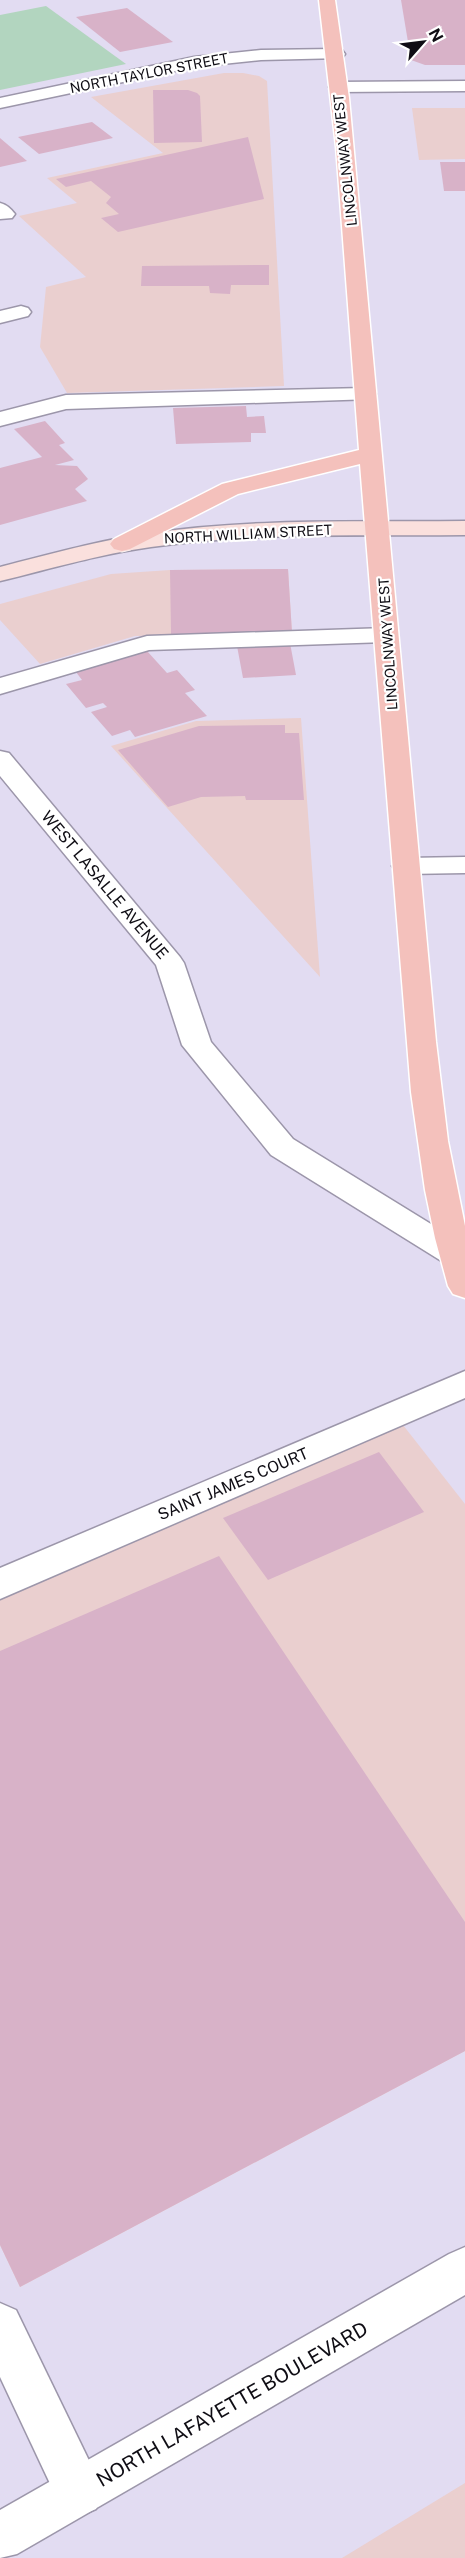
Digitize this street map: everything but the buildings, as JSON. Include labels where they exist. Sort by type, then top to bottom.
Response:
[{"type":"main road","name":"LINCOLNWAY WEST","points":[[327,0],[336,54],[406,866],[433,1148],[455,1254],[465,1286]]},
{"type":"main road","points":[[122,544],[230,489],[372,454]]},
{"type":"main road","name":"NORTH WILLIAM STREET","points":[[0,574],[122,544],[174,536],[247,531],[465,528]]},
{"type":"street","name":"NORTH TAYLOR STREET","points":[[0,103],[194,62],[261,55],[336,54]]},
{"type":"street","points":[[338,87],[465,86]]},
{"type":"street","points":[[0,317],[21,312]]},
{"type":"street","points":[[0,419],[66,402],[365,394]]},
{"type":"street","points":[[0,686],[147,643],[386,635]]},
{"type":"street","name":"WEST LASALLE AVENUE","points":[[0,759],[170,963],[197,1045],[282,1147],[455,1254]]},
{"type":"street","points":[[406,866],[465,865]]},
{"type":"street","name":"SAINT JAMES COURT","points":[[0,1584],[465,1384]]},
{"type":"street","name":"NORTH LAFAYETTE BOULEVARD","points":[[0,2537],[465,2270]]},
{"type":"street","points":[[0,2326],[79,2492]]},
{"type":"shaded area","points":[[224,73],[243,73],[259,76],[267,81],[284,386],[67,393],[40,347],[46,287],[86,277],[19,216],[77,203],[47,178],[163,153],[91,97]]},
{"type":"shaded area","points":[[412,108],[465,108],[465,159],[419,160]]},
{"type":"shaded area","points":[[288,569],[292,633],[135,636],[40,664],[0,620],[0,604],[111,574],[170,570]]},
{"type":"shaded area","points":[[301,718],[320,977],[111,746],[196,721]]},
{"type":"shaded area","points":[[403,1425],[465,1504],[465,2051],[20,2287],[0,2245],[0,1598]]},
{"type":"shaded area","points":[[465,2483],[465,2558],[342,2558]]},
{"type":"green space","points":[[46,6],[126,64],[0,90],[0,15]]}]
